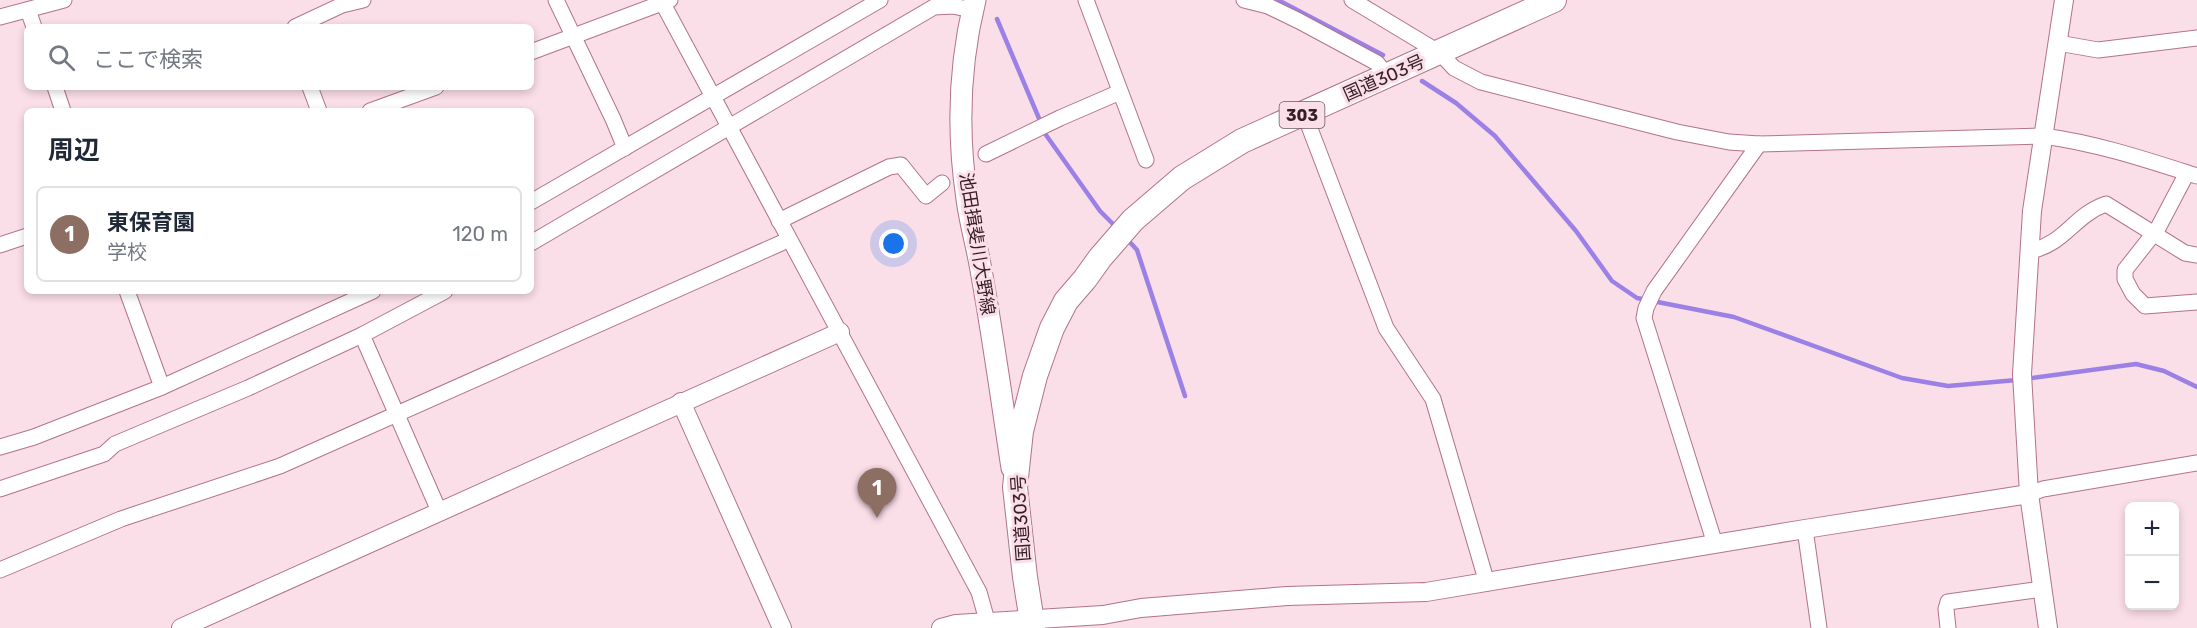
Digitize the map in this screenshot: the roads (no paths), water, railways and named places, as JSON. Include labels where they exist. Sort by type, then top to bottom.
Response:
[{"type":"highway","name":"国道303号","points":[[1039,623],[1015,487],[1021,431],[1035,376],[1052,328],[1066,301],[1100,258],[1133,220],[1182,178],[1242,141],[1554,0]]},
{"type":"highway","name":"国道303号","points":[[1039,623],[1030,486],[1035,433],[1047,376],[1085,279]]},
{"type":"main road","name":"池田揖斐川大野線","points":[[974,5],[967,32],[962,82],[961,132],[967,200],[981,269],[1015,487]]},
{"type":"street","points":[[0,17],[64,0]]},
{"type":"street","points":[[301,24],[330,9],[363,0]]},
{"type":"street","points":[[556,0],[625,148]]},
{"type":"street","points":[[534,200],[880,0]]},
{"type":"street","points":[[1086,0],[1146,160]]},
{"type":"street","points":[[1244,0],[1268,6],[1299,21],[1377,63],[1387,76]]},
{"type":"street","points":[[1352,0],[1440,53],[1454,68],[1481,82],[1677,132],[1730,142],[1759,144],[2043,136],[2067,139],[2192,175],[2153,235],[2125,270],[2125,279],[2133,294],[2145,306],[2197,302]]},
{"type":"street","points":[[2048,628],[2029,494],[2022,374],[2032,211],[2064,0]]},
{"type":"street","points":[[534,51],[665,1],[788,240],[840,332],[979,592],[988,624]]},
{"type":"street","points":[[534,241],[934,7],[974,5]]},
{"type":"street","points":[[28,10],[33,24]]},
{"type":"street","points":[[2058,43],[2098,50],[2197,38]]},
{"type":"street","points":[[56,90],[62,108]]},
{"type":"street","points":[[311,90],[318,108]]},
{"type":"street","points":[[378,108],[427,90]]},
{"type":"street","points":[[986,154],[1120,92]]},
{"type":"street","points":[[1304,113],[1386,328],[1433,399],[1487,583]]},
{"type":"street","points":[[1715,544],[1644,318],[1654,291],[1759,144]]},
{"type":"street","points":[[779,221],[889,167],[901,165],[926,196],[942,183]]},
{"type":"street","points":[[2030,251],[2043,248],[2056,241],[2091,209],[2106,204],[2185,253],[2197,255]]},
{"type":"street","points":[[0,245],[24,237]]},
{"type":"street","points":[[0,570],[121,519],[280,466],[788,240]]},
{"type":"street","points":[[128,294],[162,387]]},
{"type":"street","points":[[0,447],[34,437],[162,387],[366,294]]},
{"type":"street","points":[[0,489],[104,454],[115,444],[248,388],[362,334],[439,294]]},
{"type":"street","points":[[181,628],[840,332]]},
{"type":"street","points":[[362,334],[439,511]]},
{"type":"street","points":[[681,402],[782,628]]},
{"type":"street","points":[[941,628],[956,624],[1039,623],[1141,608],[1287,596],[1426,592],[2029,494],[2043,489],[2197,463]]},
{"type":"street","points":[[1805,529],[1820,628]]},
{"type":"street","points":[[1948,628],[1946,609],[1948,602],[2042,589]]},
{"type":"waterway","points":[[1278,0],[1383,55]]},
{"type":"waterway","points":[[997,19],[1046,135],[1100,211],[1117,228]]},
{"type":"waterway","points":[[1422,81],[1456,103],[1495,136],[1576,231],[1612,281],[1637,298],[1734,317],[1902,378],[1948,386],[2017,380]]},
{"type":"waterway","points":[[1127,239],[1137,250],[1185,396]]},
{"type":"waterway","points":[[2025,379],[2136,364],[2164,371],[2197,387]]},
{"type":"place","name":"東保育園","points":[[877,518]]}]
